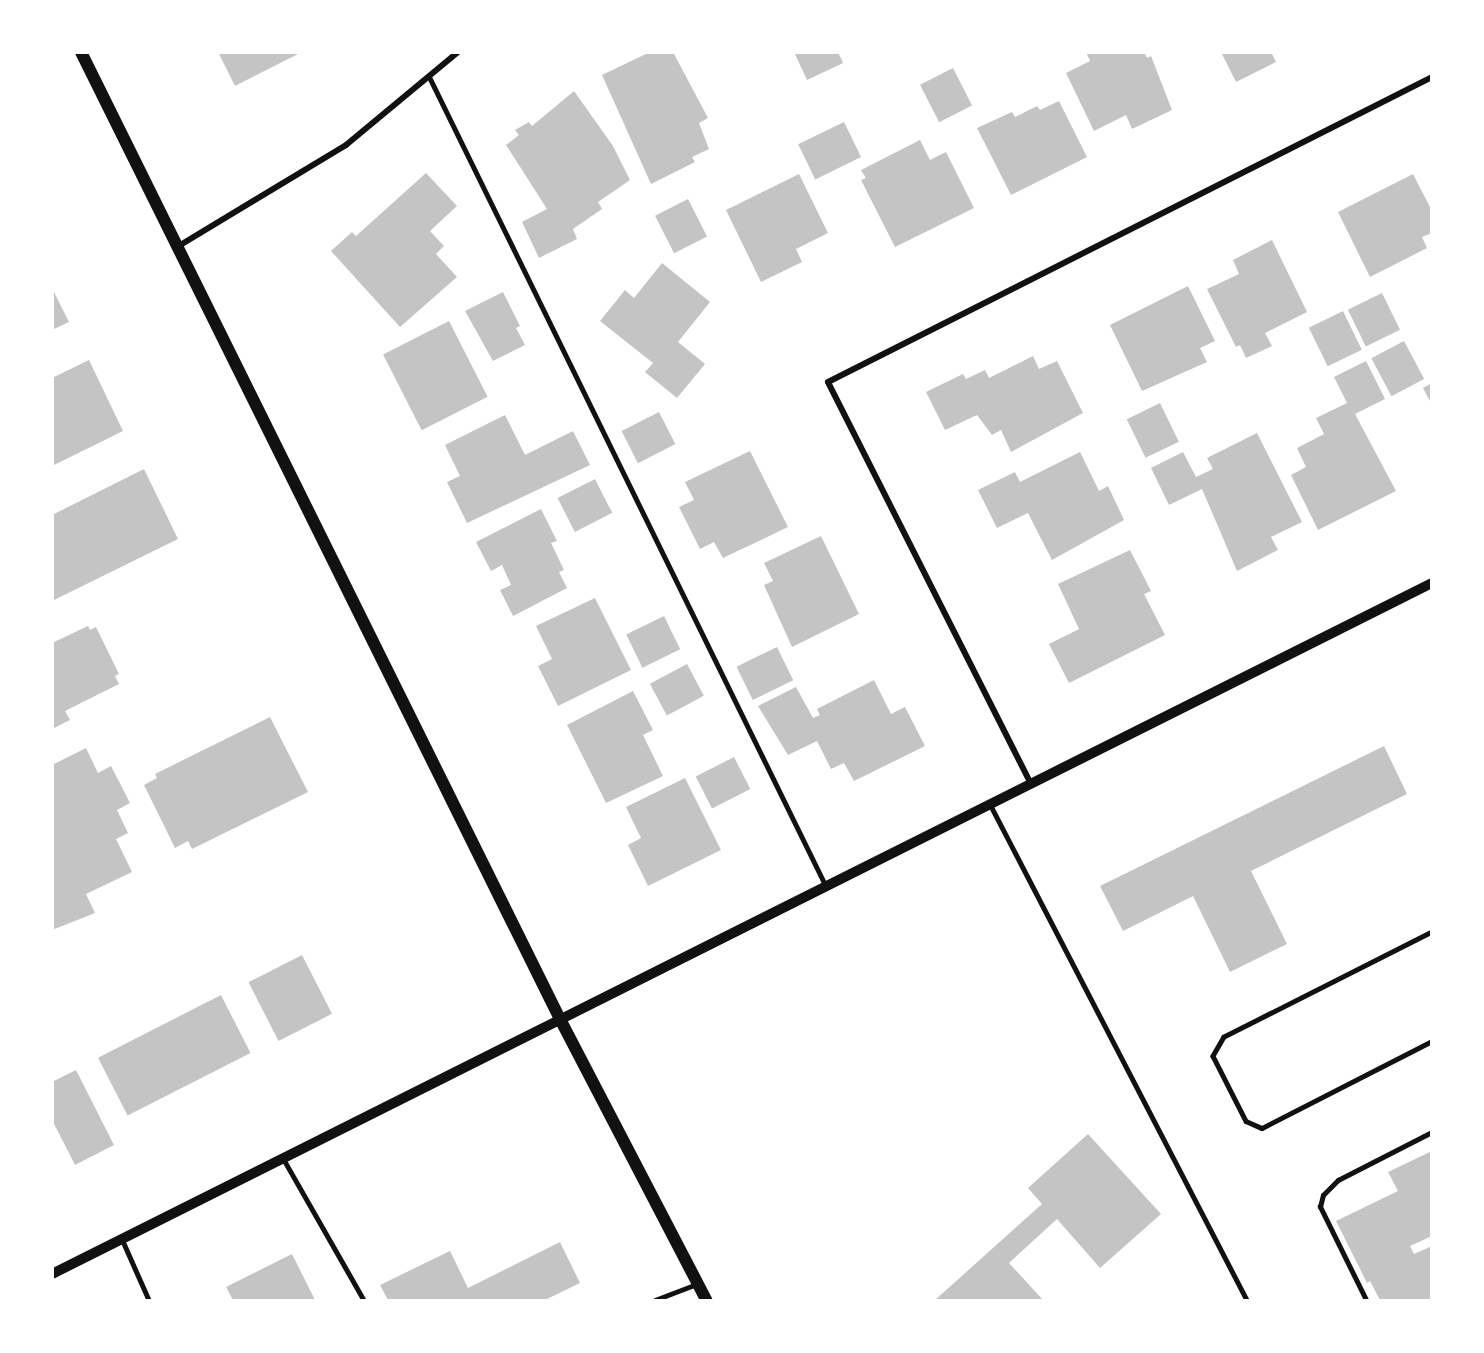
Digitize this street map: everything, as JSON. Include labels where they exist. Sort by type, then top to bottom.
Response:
[{"type":"main road","points":[[81,52],[560,1019],[706,1300]]},
{"type":"street","points":[[177,247],[346,145],[458,52]]},
{"type":"street","points":[[1031,784],[828,382],[1431,77]]},
{"type":"street","points":[[52,1274],[1431,583]]},
{"type":"lane","points":[[429,76],[826,886]]},
{"type":"lane","points":[[990,804],[1247,1300]]},
{"type":"lane","points":[[1431,932],[1224,1037],[1213,1056],[1246,1121],[1262,1128],[1431,1041]]},
{"type":"lane","points":[[1366,1300],[1320,1207],[1323,1196],[1338,1180],[1431,1132]]},
{"type":"lane","points":[[283,1158],[364,1300]]},
{"type":"lane","points":[[122,1239],[149,1300]]},
{"type":"lane","points":[[655,1300],[698,1284]]},
{"type":"building","points":[[218,52],[302,52],[235,86]]},
{"type":"building","points":[[650,52],[673,52],[708,118],[699,123],[709,149],[692,157],[695,162],[651,184],[602,75]]},
{"type":"building","points":[[794,52],[838,52],[843,63],[807,80]]},
{"type":"building","points":[[1086,52],[1144,52],[1147,58],[1151,56],[1172,110],[1132,129],[1126,115],[1094,131],[1066,73],[1090,61]]},
{"type":"building","points":[[1221,52],[1271,52],[1276,62],[1236,82]]},
{"type":"building","points":[[953,68],[972,105],[939,122],[920,85]]},
{"type":"building","points":[[574,91],[613,146],[630,180],[598,202],[602,209],[573,229],[577,239],[539,258],[522,222],[547,209],[506,145],[519,135],[515,130],[529,122],[532,126]]},
{"type":"building","points":[[1059,101],[1087,157],[1011,195],[977,128],[1012,112],[1015,117],[1037,106],[1040,110]]},
{"type":"building","points":[[844,122],[861,157],[815,179],[798,144]]},
{"type":"building","points":[[920,140],[930,160],[946,152],[974,208],[895,247],[861,180],[866,178],[861,170]]},
{"type":"building","points":[[426,173],[457,206],[430,231],[444,246],[436,254],[457,277],[400,327],[331,251],[352,232],[356,236]]},
{"type":"building","points":[[799,174],[828,233],[796,249],[802,262],[761,282],[726,210]]},
{"type":"building","points":[[1413,174],[1432,211],[1432,233],[1422,237],[1427,248],[1370,277],[1338,212]]},
{"type":"building","points":[[688,199],[707,236],[674,253],[655,216]]},
{"type":"building","points":[[1272,240],[1307,312],[1265,333],[1272,346],[1246,358],[1240,345],[1236,347],[1207,289],[1239,274],[1233,260]]},
{"type":"building","points":[[662,263],[710,302],[678,342],[705,364],[677,398],[645,372],[653,363],[600,321],[625,290],[634,298]]},
{"type":"building","points":[[1188,286],[1215,341],[1200,348],[1207,362],[1142,391],[1110,325]]},
{"type":"building","points":[[52,288],[69,322],[52,330]]},
{"type":"building","points":[[503,292],[520,326],[516,328],[525,345],[493,361],[465,311]]},
{"type":"building","points":[[1382,293],[1400,330],[1366,347],[1348,310]]},
{"type":"building","points":[[1343,311],[1362,350],[1328,366],[1309,328]]},
{"type":"building","points":[[449,321],[488,397],[422,430],[383,355]]},
{"type":"building","points":[[1404,341],[1424,379],[1392,396],[1371,358]]},
{"type":"building","points":[[1033,356],[1039,369],[1057,361],[1083,413],[1011,452],[1001,430],[992,435],[977,415],[945,430],[926,392],[963,374],[966,379],[985,370],[989,378]]},
{"type":"building","points":[[89,360],[123,431],[52,466],[52,378]]},
{"type":"building","points":[[1366,361],[1385,399],[1355,414],[1396,491],[1318,530],[1291,475],[1306,467],[1297,448],[1324,434],[1316,418],[1347,403],[1334,377]]},
{"type":"building","points":[[1432,383],[1432,405],[1423,388]]},
{"type":"building","points":[[1160,403],[1179,442],[1146,458],[1127,419]]},
{"type":"building","points":[[659,412],[675,444],[638,463],[622,431]]},
{"type":"building","points":[[505,415],[525,455],[573,431],[590,465],[467,523],[447,482],[460,476],[445,445]]},
{"type":"building","points":[[1257,433],[1302,522],[1271,537],[1278,550],[1237,571],[1202,489],[1169,505],[1151,468],[1183,452],[1196,477],[1213,469],[1207,458]]},
{"type":"building","points":[[750,451],[788,527],[723,558],[714,542],[700,549],[679,507],[694,500],[685,482]]},
{"type":"building","points":[[1080,452],[1099,491],[1108,486],[1124,520],[1052,560],[1028,513],[997,528],[978,490],[1015,472],[1020,482]]},
{"type":"building","points":[[144,469],[178,539],[52,601],[52,515]]},
{"type":"building","points":[[595,479],[612,513],[575,532],[558,498]]},
{"type":"building","points":[[541,509],[557,541],[551,543],[564,570],[559,572],[567,588],[513,616],[500,590],[511,585],[502,565],[491,571],[476,542]]},
{"type":"building","points":[[821,536],[859,614],[792,647],[764,585],[773,581],[764,563]]},
{"type":"building","points":[[1130,550],[1151,591],[1144,594],[1165,635],[1069,683],[1049,644],[1079,629],[1058,584]]},
{"type":"building","points":[[595,598],[631,670],[558,706],[538,666],[552,659],[536,626]]},
{"type":"building","points":[[664,616],[680,649],[642,668],[626,634]]},
{"type":"building","points":[[88,626],[90,630],[96,627],[119,674],[115,676],[119,684],[65,711],[70,720],[52,729],[52,643]]},
{"type":"building","points":[[777,647],[793,680],[753,700],[737,667]]},
{"type":"building","points":[[687,664],[704,696],[667,716],[650,684]]},
{"type":"building","points":[[874,680],[891,714],[905,707],[925,746],[854,781],[844,763],[831,769],[817,741],[788,755],[758,706],[796,687],[813,718],[820,715],[817,709]]},
{"type":"building","points":[[633,691],[653,730],[643,735],[663,776],[606,803],[567,725]]},
{"type":"building","points":[[270,717],[308,792],[192,849],[188,841],[175,848],[144,785],[157,778],[155,774]]},
{"type":"building","points":[[1384,746],[1407,794],[1251,871],[1287,944],[1230,972],[1193,896],[1123,931],[1100,886]]},
{"type":"building","points":[[86,748],[98,773],[111,766],[130,803],[117,810],[128,833],[116,839],[132,872],[86,894],[95,913],[52,930],[52,765]]},
{"type":"building","points":[[734,757],[750,789],[712,809],[696,777]]},
{"type":"building","points":[[685,778],[721,850],[648,886],[628,845],[641,838],[626,807]]},
{"type":"building","points":[[302,955],[332,1014],[279,1041],[249,982]]},
{"type":"building","points":[[221,995],[251,1053],[128,1116],[98,1058]]},
{"type":"building","points":[[76,1070],[114,1145],[75,1165],[52,1120],[52,1082]]},
{"type":"building","points":[[1088,1134],[1161,1214],[1100,1268],[1057,1219],[1009,1263],[1043,1300],[935,1300],[1042,1204],[1028,1188]]},
{"type":"building","points":[[1432,1151],[1432,1236],[1410,1246],[1414,1254],[1432,1246],[1432,1300],[1380,1300],[1370,1281],[1367,1283],[1336,1221],[1398,1191],[1388,1172]]},
{"type":"building","points":[[560,1242],[580,1283],[545,1300],[388,1300],[380,1285],[450,1251],[468,1288]]},
{"type":"building","points":[[292,1254],[315,1300],[233,1300],[226,1287]]}]
